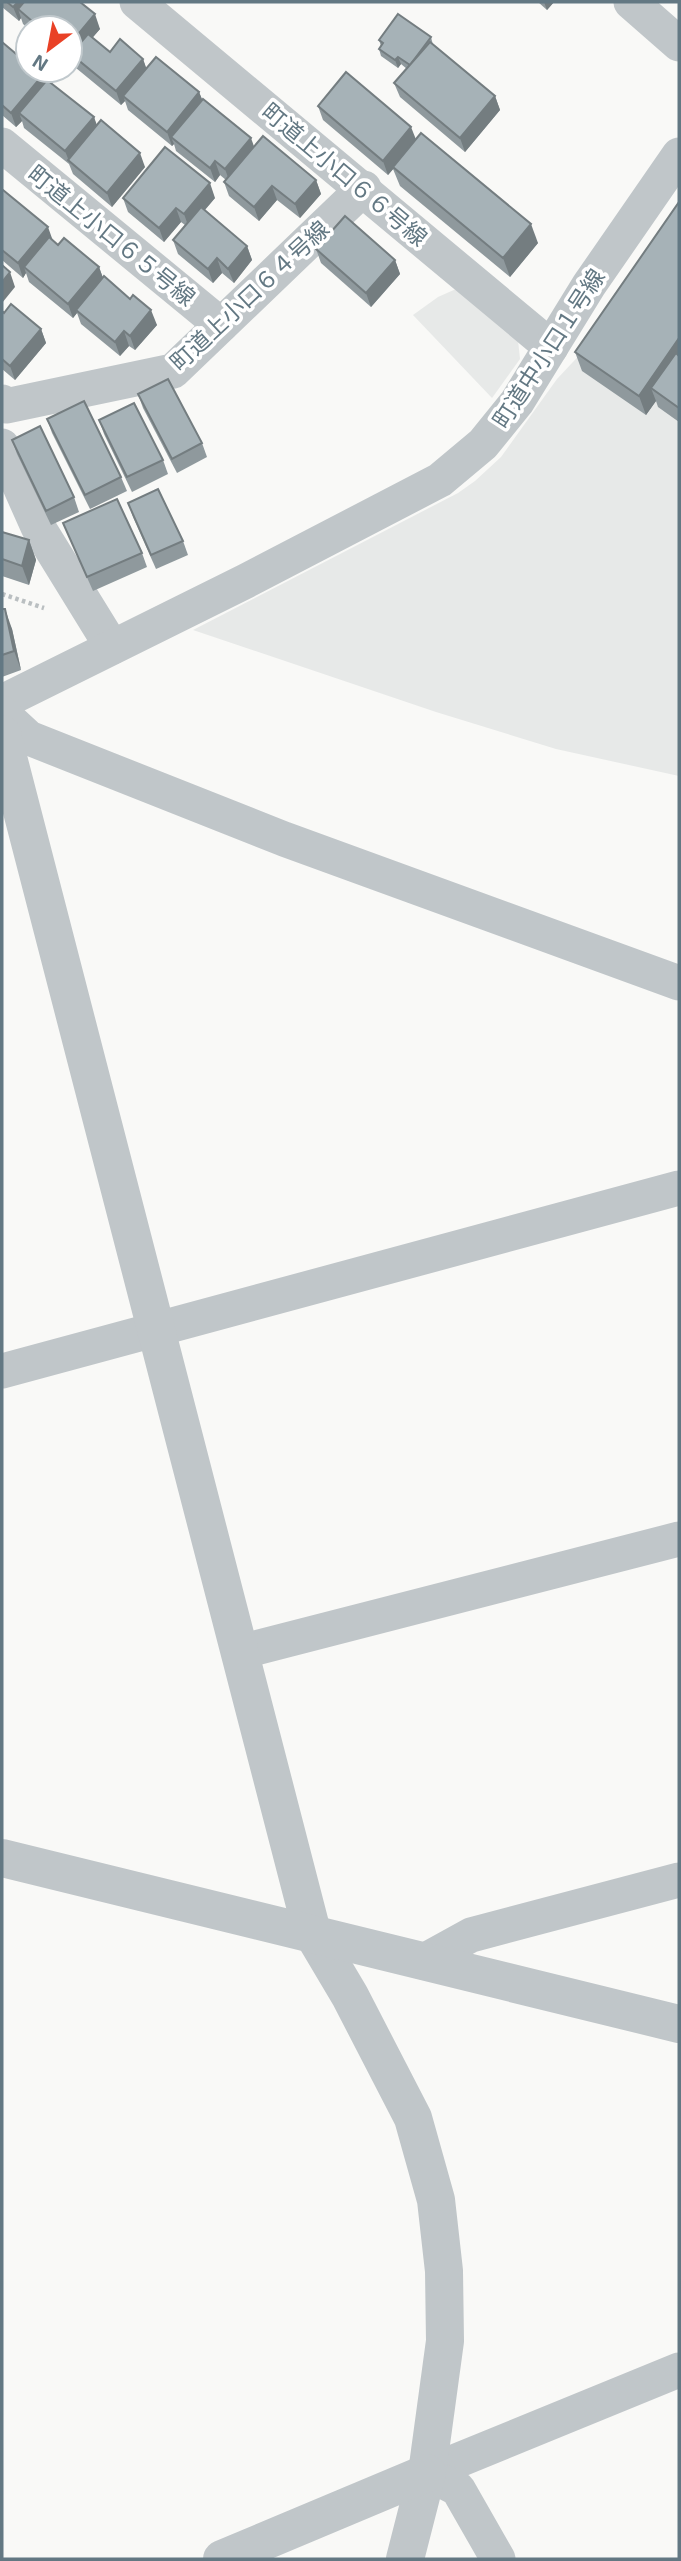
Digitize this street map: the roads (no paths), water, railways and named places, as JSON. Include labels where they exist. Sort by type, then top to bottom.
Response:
[{"type":"street","name":"町道上小口６６号線","points":[[137,2],[364,188],[551,347]]},
{"type":"street","points":[[631,2],[679,44]]},
{"type":"street","name":"町道上小口６５号線","points":[[2,145],[221,325]]},
{"type":"street","name":"町道中小口１号線","points":[[2,702],[440,480],[472,454],[500,425],[517,402],[589,285],[679,155]]},
{"type":"street","name":"町道上小口６４号線","points":[[3,407],[173,371],[364,188]]},
{"type":"street","points":[[2,446],[38,527],[87,608],[136,636]]},
{"type":"street","points":[[2,713],[29,738],[131,779],[284,839],[679,983]]},
{"type":"street","points":[[2,734],[312,1932],[350,1996],[413,2118],[436,2200],[444,2271],[445,2341],[428,2473],[405,2559]]},
{"type":"street","points":[[2,1371],[679,1188]]},
{"type":"street","points":[[240,1652],[679,1539]]},
{"type":"street","points":[[2,1857],[679,2024]]},
{"type":"street","points":[[422,1962],[471,1935],[679,1880]]},
{"type":"street","points":[[222,2559],[679,2370]]},
{"type":"street","points":[[428,2473],[458,2489],[498,2559]]}]
